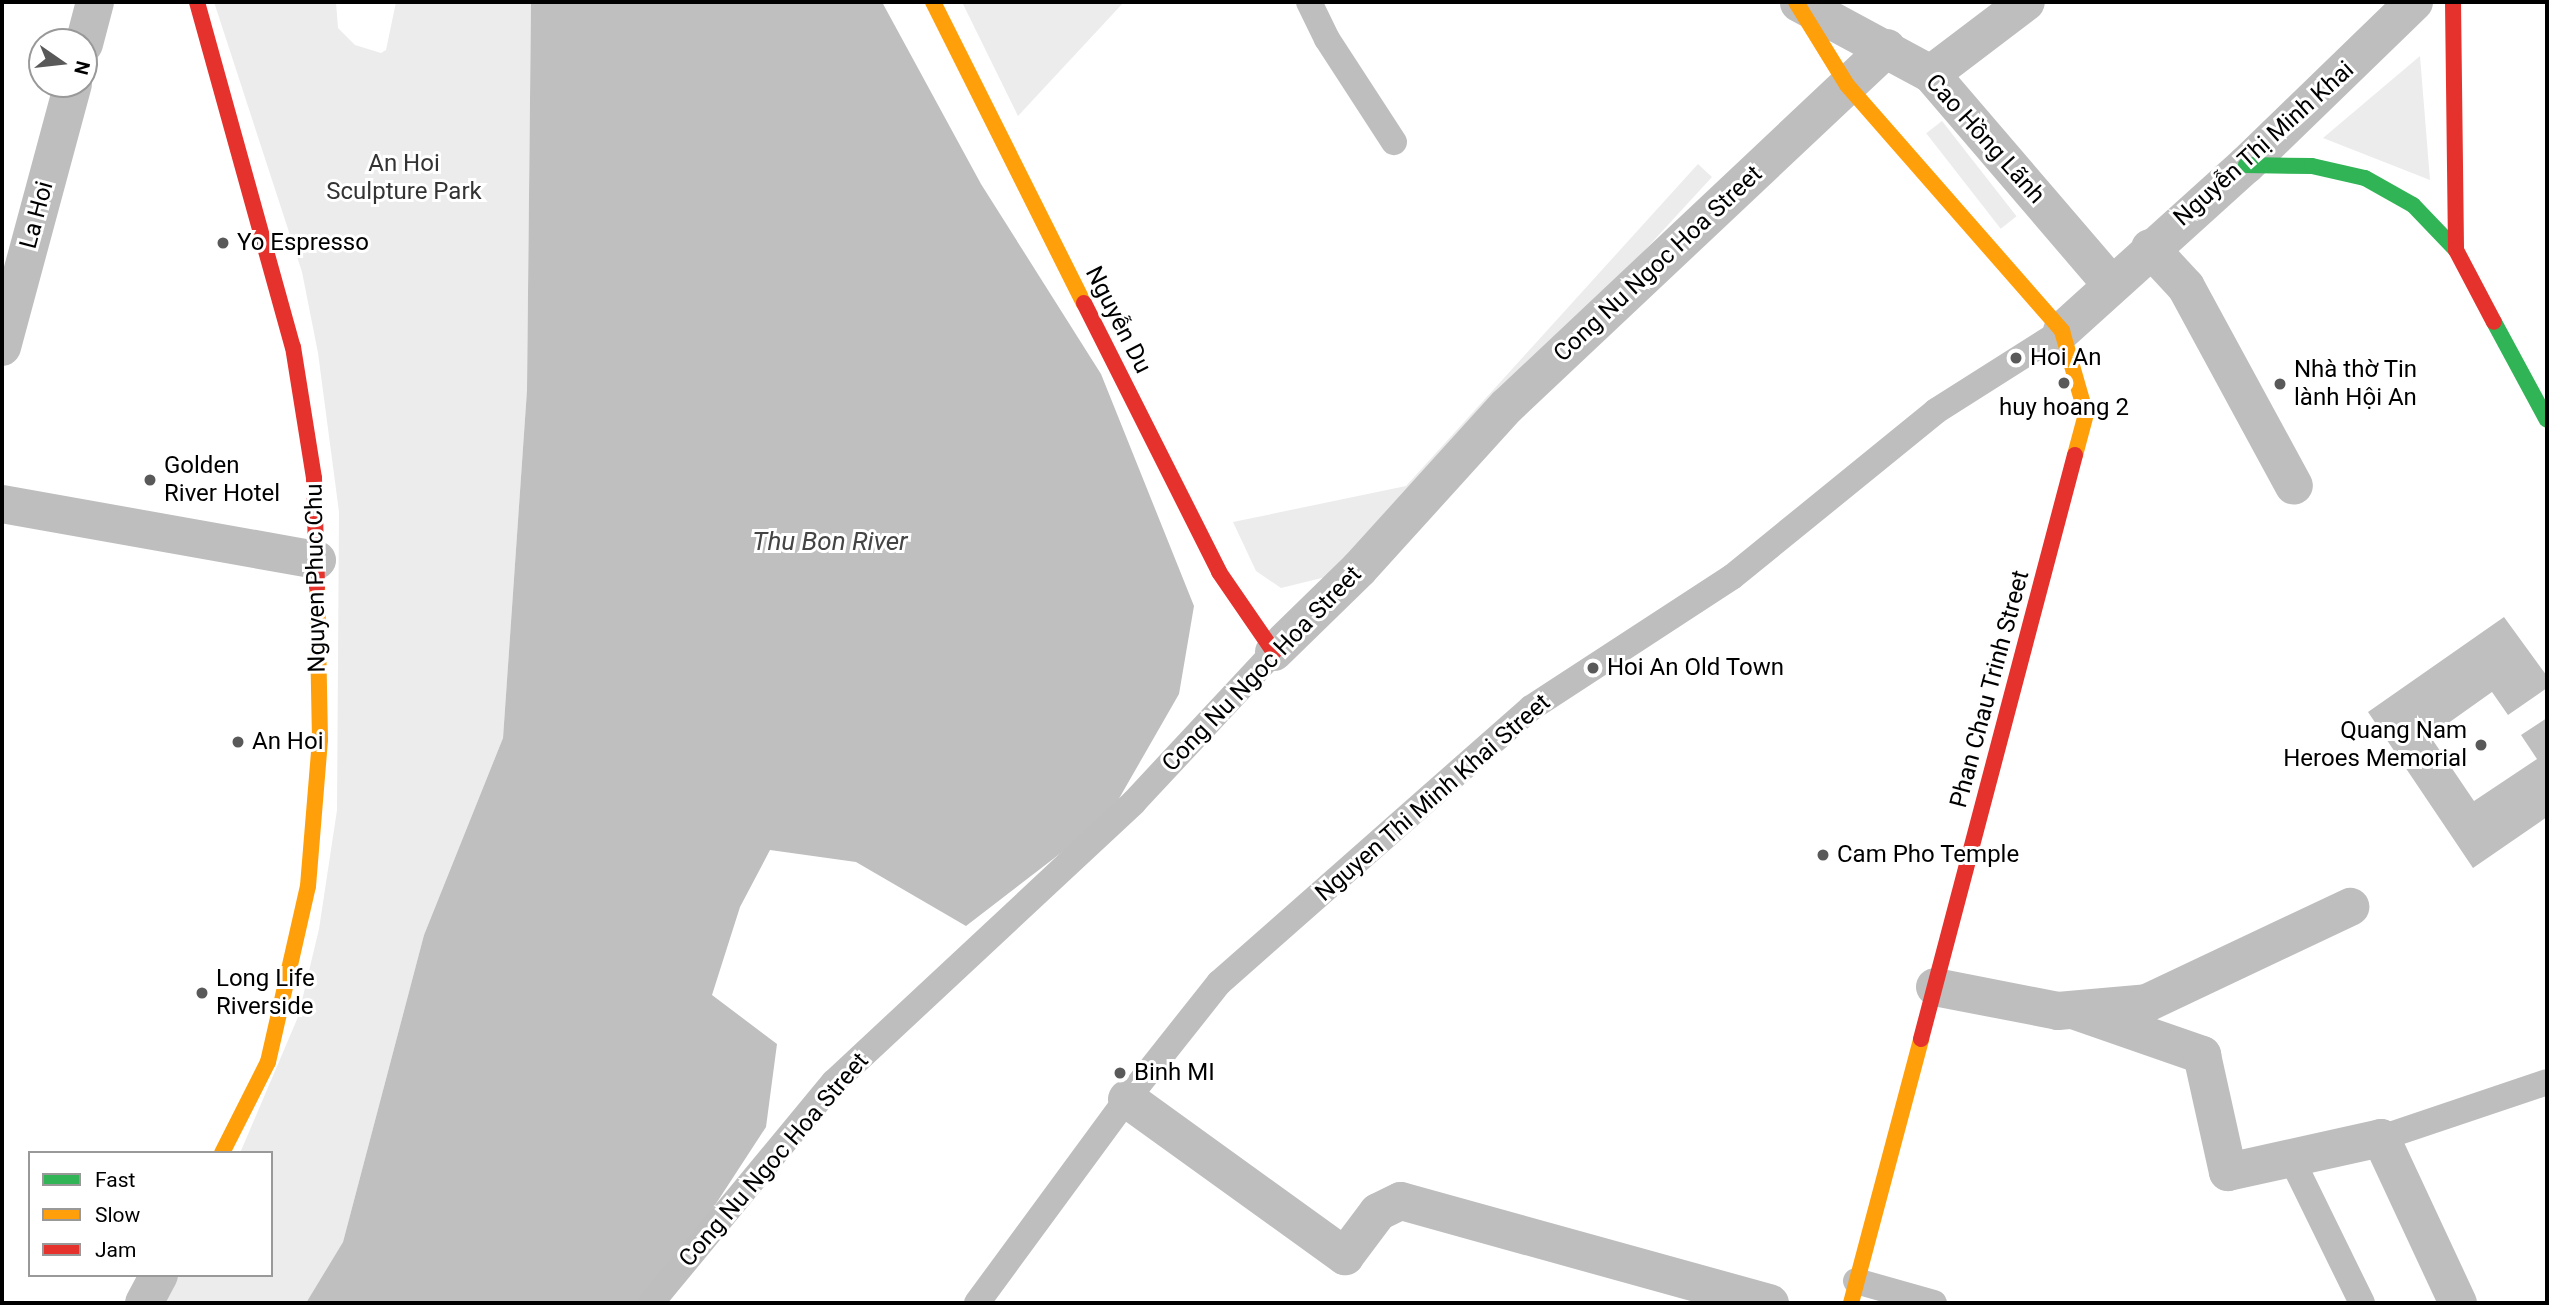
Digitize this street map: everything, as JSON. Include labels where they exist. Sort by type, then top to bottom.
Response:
[{"type":"street","points":[[88,28],[95,2]]},
{"type":"street","name":"Nguyen Phuc Chu","points":[[197,2],[293,347],[314,478],[317,561],[320,740],[308,886],[268,1062],[223,1151]]},
{"type":"street","name":"Nguyễn Du","points":[[933,2],[1219,572],[1274,652]]},
{"type":"street","name":"Cao Hồng Lãnh","points":[[1797,2],[1931,74],[2111,284]]},
{"type":"street","name":"Cao Hồng Lãnh","points":[[1797,2],[1847,85],[2062,331]]},
{"type":"street","points":[[1931,74],[2026,2]]},
{"type":"street","points":[[2453,2],[2456,250]]},
{"type":"street","name":"Nguyễn Thị Minh Khai","points":[[2111,284],[2245,165],[2408,4]]},
{"type":"street","name":"Cong Nu Ngoc Hoa Street","points":[[1274,652],[1359,569],[1507,406],[1887,48]]},
{"type":"street","name":"La Hoi","points":[[2,347],[69,98]]},
{"type":"street","points":[[2245,165],[2312,166],[2365,177],[2413,205],[2456,250],[2547,420]]},
{"type":"street","points":[[2150,248],[2186,288],[2294,486]]},
{"type":"street","name":"Nguyen Thi Minh Khai Street","points":[[2062,331],[2111,284]]},
{"type":"street","name":"Phan Chau Trinh Street","points":[[1853,1292],[2086,414],[2062,331]]},
{"type":"street","points":[[2,504],[317,561]]},
{"type":"street","points":[[1935,987],[2058,1011],[2147,1003],[2350,907]]},
{"type":"street","points":[[2073,1010],[2202,1055],[2228,1172],[2381,1138],[2457,1303]]},
{"type":"street","points":[[1127,1099],[1345,1256],[1378,1212],[1401,1200],[1770,1303]]},
{"type":"street","points":[[144,1303],[158,1277]]},
{"type":"lane","points":[[1309,2],[1327,39],[1394,142]]},
{"type":"lane","name":"Nguyen Thi Minh Khai Street","points":[[977,1303],[1127,1099],[1219,983],[1531,708],[1732,577],[1936,411],[2062,331]]},
{"type":"lane","name":"Cong Nu Ngoc Hoa Street","points":[[651,1303],[834,1082],[1134,802],[1274,652]]},
{"type":"lane","points":[[2381,1138],[2547,1082]]},
{"type":"lane","points":[[2291,1158],[2362,1303]]},
{"type":"lane","points":[[1853,1292],[1934,1303]]},
{"type":"green space","name":"An Hoi Sculpture Park","points":[[214,2],[336,2],[338,28],[355,45],[381,53],[386,50],[396,2],[531,2],[527,390],[503,738],[424,935],[343,1242],[306,1303],[160,1303],[174,1277],[273,1277],[273,1151],[241,1151],[298,1017],[319,929],[337,810],[339,512],[318,353],[302,272]]},
{"type":"green space","points":[[962,2],[1124,2],[1018,116]]},
{"type":"green space","points":[[2420,56],[2430,180],[2323,138]]},
{"type":"green space","points":[[1942,121],[2016,216],[2001,229],[1926,133]]},
{"type":"green space","points":[[1698,164],[1712,177],[1386,532],[1342,573],[1281,588],[1256,571],[1233,522],[1406,486]]},
{"type":"water","name":"Thu Bon River","points":[[531,2],[882,2],[981,184],[1101,374],[1194,606],[1179,694],[1109,816],[966,926],[856,862],[770,850],[740,907],[712,995],[777,1044],[766,1127],[691,1242],[661,1303],[306,1303],[343,1242],[424,935],[503,738],[527,390]]},
{"type":"water","points":[[2504,617],[2547,676],[2547,688],[2508,715],[2492,692],[2430,736],[2474,801],[2537,759],[2521,735],[2547,718],[2547,817],[2473,868],[2368,712]]},
{"type":"traffic: fast","points":[[2246,165],[2312,166],[2365,178],[2413,205],[2456,250]]},
{"type":"traffic: fast","points":[[2494,322],[2547,420]]},
{"type":"traffic: slow","points":[[933,2],[1084,303]]},
{"type":"traffic: slow","points":[[1796,2],[1847,85],[2062,331],[2086,414],[2075,455]]},
{"type":"traffic: slow","points":[[223,1151],[268,1062],[308,886],[320,740],[317,587]]},
{"type":"traffic: slow","points":[[1851,1303],[1921,1039]]},
{"type":"traffic: jam","points":[[197,2],[293,347],[314,478],[317,587]]},
{"type":"traffic: jam","points":[[2453,2],[2456,250],[2494,322]]},
{"type":"traffic: jam","points":[[1084,303],[1219,572],[1274,652]]},
{"type":"traffic: jam","points":[[1921,1039],[2075,455]]},
{"type":"place","name":"Yo Espresso","points":[[223,243]]},
{"type":"place","name":"Hoi An","points":[[2016,358]]},
{"type":"place","name":"huy hoang 2","points":[[2064,383]]},
{"type":"place","name":"Nhà thờ Tin lành Hội An","points":[[2280,384]]},
{"type":"place","name":"Golden River Hotel","points":[[150,480]]},
{"type":"place","name":"Hoi An Old Town","points":[[1593,668]]},
{"type":"place","name":"An Hoi","points":[[238,742]]},
{"type":"place","name":"Quang Nam Heroes Memorial","points":[[2481,745]]},
{"type":"place","name":"Cam Pho Temple","points":[[1823,855]]},
{"type":"place","name":"Long Life Riverside","points":[[202,993]]},
{"type":"place","name":"Binh MI","points":[[1120,1073]]}]
